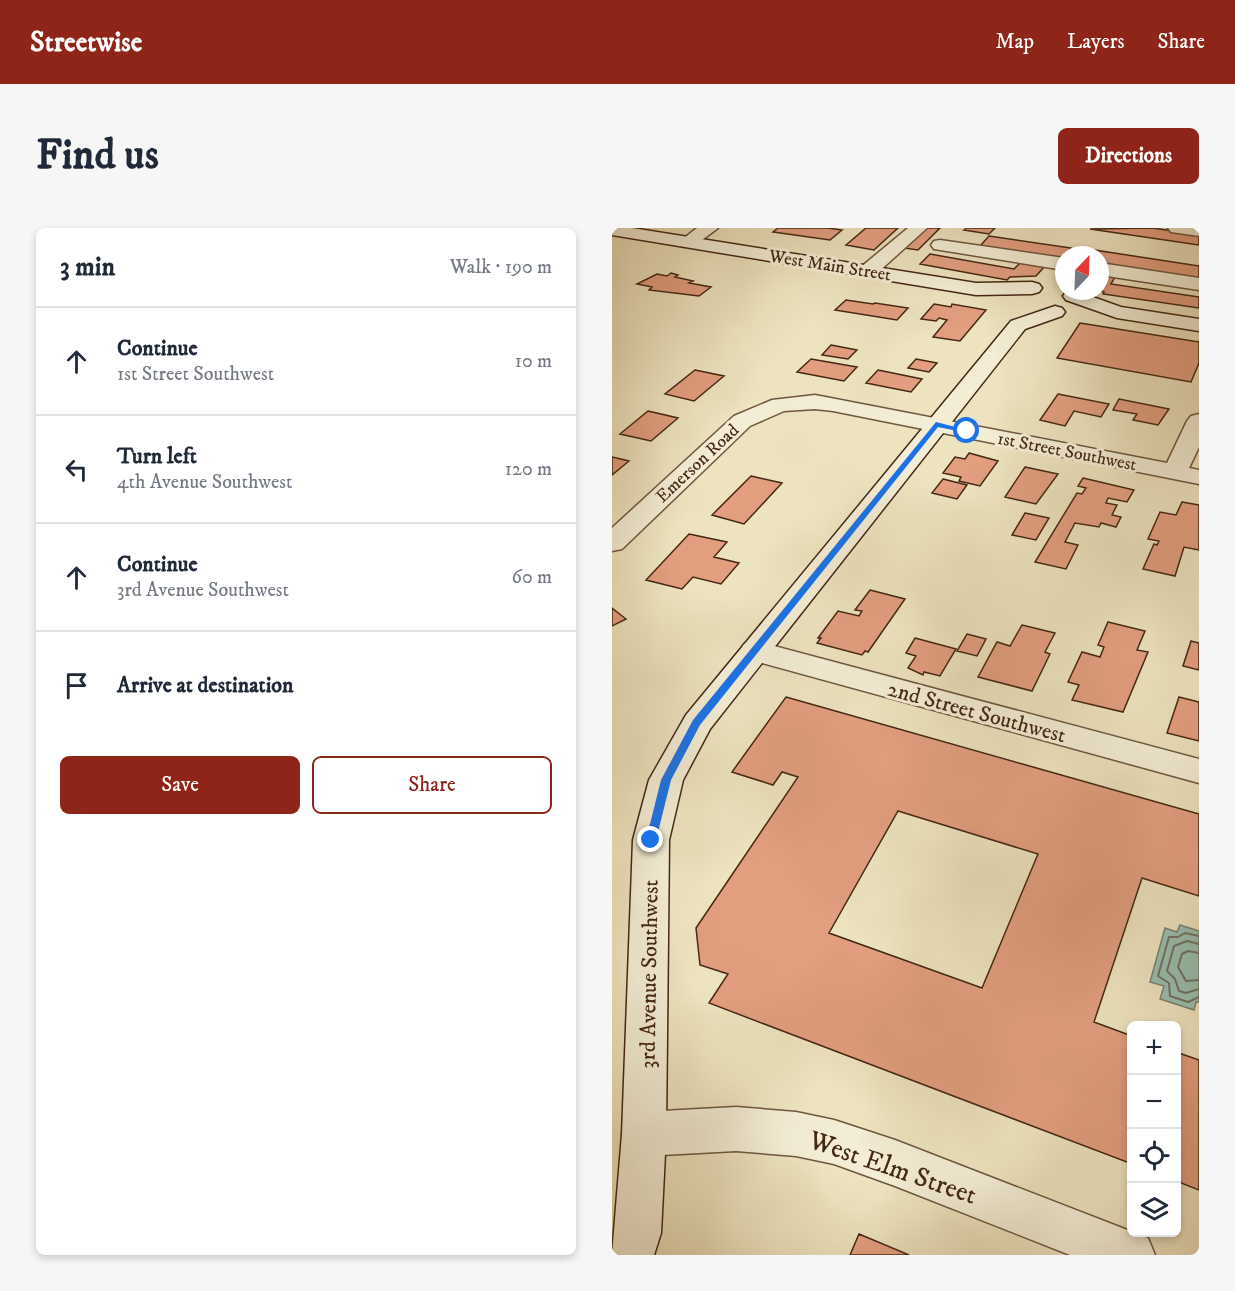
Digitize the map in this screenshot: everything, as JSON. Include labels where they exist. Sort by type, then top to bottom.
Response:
[{"type":"street","points":[[688,242],[709,228]]},
{"type":"street","points":[[868,271],[918,228]]},
{"type":"street","points":[[957,228],[940,245],[1055,287]]},
{"type":"street","points":[[1177,228],[1199,231]]},
{"type":"street","name":"West Main Street","points":[[612,230],[976,289],[1055,288]]},
{"type":"street","points":[[1109,270],[1199,284]]},
{"type":"street","name":"3rd Avenue Southwest","points":[[630,1255],[637,1233],[644,1134],[650,967],[651,840],[666,780],[697,723],[936,424],[1017,311],[1014,297],[1018,292],[1055,288]]},
{"type":"street","name":"West Main Street","points":[[976,289],[1017,311]]},
{"type":"street","points":[[1017,311],[1055,289]]},
{"type":"street","name":"West Main Street","points":[[1088,300],[1118,312],[1199,325]]},
{"type":"street","name":"Emerson Road","points":[[612,543],[742,421],[759,412],[780,405],[815,402],[936,424]]},
{"type":"street","points":[[1175,472],[1199,421]]},
{"type":"street","name":"1st Street Southwest","points":[[936,424],[1199,477]]},
{"type":"street","name":"2nd Street Southwest","points":[[755,651],[1199,771]]},
{"type":"street","name":"West Elm Street","points":[[644,1134],[736,1129],[796,1134],[834,1142],[895,1163],[1131,1255]]},
{"type":"water","points":[[1180,925],[1199,931],[1199,1002],[1196,1002],[1194,1010],[1160,999],[1164,986],[1150,982],[1165,928],[1177,932]]},
{"type":"building","points":[[778,228],[842,230],[830,240],[773,232]]},
{"type":"building","points":[[866,228],[898,228],[874,250],[846,245]]},
{"type":"building","points":[[924,228],[940,228],[918,250],[904,248]]},
{"type":"building","points":[[967,228],[995,228],[989,234],[964,230]]},
{"type":"building","points":[[1153,228],[1199,235],[1199,245],[1090,229]]},
{"type":"building","points":[[989,236],[1057,246],[1055,246],[1055,257],[980,246]]},
{"type":"building","points":[[1109,252],[1199,266],[1199,279],[1109,264]]},
{"type":"building","points":[[930,254],[1014,269],[1021,262],[1045,266],[1036,276],[1010,277],[1007,280],[920,264]]},
{"type":"building","points":[[671,273],[678,275],[675,277],[693,281],[689,283],[711,287],[699,296],[649,290],[652,287],[637,284],[657,274],[667,276]]},
{"type":"building","points":[[1109,276],[1115,277],[1111,284],[1199,297],[1199,308],[1109,295]]},
{"type":"building","points":[[846,300],[908,308],[897,320],[835,310]]},
{"type":"building","points":[[934,304],[951,307],[952,304],[986,310],[960,341],[933,337],[947,320],[921,319]]},
{"type":"building","points":[[1080,323],[1199,342],[1199,363],[1191,382],[1057,358]]},
{"type":"building","points":[[831,345],[857,350],[848,359],[822,355]]},
{"type":"building","points":[[811,359],[857,367],[844,381],[797,372]]},
{"type":"building","points":[[916,359],[937,363],[929,372],[908,368]]},
{"type":"building","points":[[695,370],[724,376],[694,401],[665,394]]},
{"type":"building","points":[[878,370],[922,379],[911,392],[866,383]]},
{"type":"building","points":[[1058,394],[1109,404],[1101,417],[1074,411],[1065,426],[1040,420]]},
{"type":"building","points":[[1119,399],[1169,409],[1158,425],[1133,420],[1137,414],[1113,410]]},
{"type":"building","points":[[648,411],[678,418],[651,441],[620,434]]},
{"type":"building","points":[[969,453],[998,461],[980,486],[959,481],[961,477],[943,473],[955,457],[965,459]]},
{"type":"building","points":[[612,457],[629,461],[612,475]]},
{"type":"building","points":[[1025,467],[1058,474],[1036,504],[1005,497]]},
{"type":"building","points":[[751,476],[782,483],[744,524],[712,515]]},
{"type":"building","points":[[1083,478],[1134,490],[1127,502],[1108,498],[1106,503],[1117,505],[1112,515],[1121,517],[1116,527],[1101,523],[1099,527],[1075,523],[1065,542],[1078,545],[1066,569],[1035,562],[1077,493],[1082,494],[1086,488],[1078,486]]},
{"type":"building","points":[[943,479],[967,485],[957,499],[932,493]]},
{"type":"building","points":[[1182,502],[1199,505],[1199,550],[1184,547],[1175,576],[1143,569],[1154,544],[1157,545],[1159,541],[1148,539],[1160,512],[1176,515]]},
{"type":"building","points":[[1025,513],[1049,518],[1036,540],[1012,535]]},
{"type":"building","points":[[689,534],[727,542],[714,557],[739,563],[721,584],[693,577],[682,589],[646,580]]},
{"type":"building","points":[[870,590],[905,599],[868,652],[865,651],[862,655],[817,643],[821,638],[818,638],[838,611],[859,616],[862,611],[855,610]]},
{"type":"building","points":[[612,608],[626,619],[612,626]]},
{"type":"building","points":[[1108,622],[1145,631],[1137,650],[1148,652],[1123,712],[1072,700],[1079,685],[1068,682],[1082,652],[1100,657],[1104,647],[1098,645]]},
{"type":"building","points":[[1022,625],[1055,633],[1045,652],[1050,654],[1032,691],[978,677],[997,642],[1010,646]]},
{"type":"building","points":[[967,634],[986,639],[977,656],[957,651]]},
{"type":"building","points":[[915,638],[956,649],[940,676],[924,672],[923,675],[908,668],[916,656],[906,653]]},
{"type":"building","points":[[1191,641],[1199,643],[1199,670],[1183,666]]},
{"type":"building","points":[[786,697],[1199,814],[1199,896],[1142,878],[1094,1022],[1127,1034],[1127,1162],[709,1003],[728,974],[700,965],[696,928],[798,777],[782,772],[773,785],[732,772]],"holes":[[[898,811],[1038,854],[982,988],[829,933]]]},
{"type":"building","points":[[1179,697],[1199,702],[1199,741],[1167,733]]},
{"type":"building","points":[[1181,1054],[1199,1060],[1199,1190],[1181,1183]]},
{"type":"building","points":[[859,1234],[909,1255],[850,1255]]},
{"type":"route","points":[[651,840],[666,780],[678,754],[697,723],[936,424],[967,431]]}]
